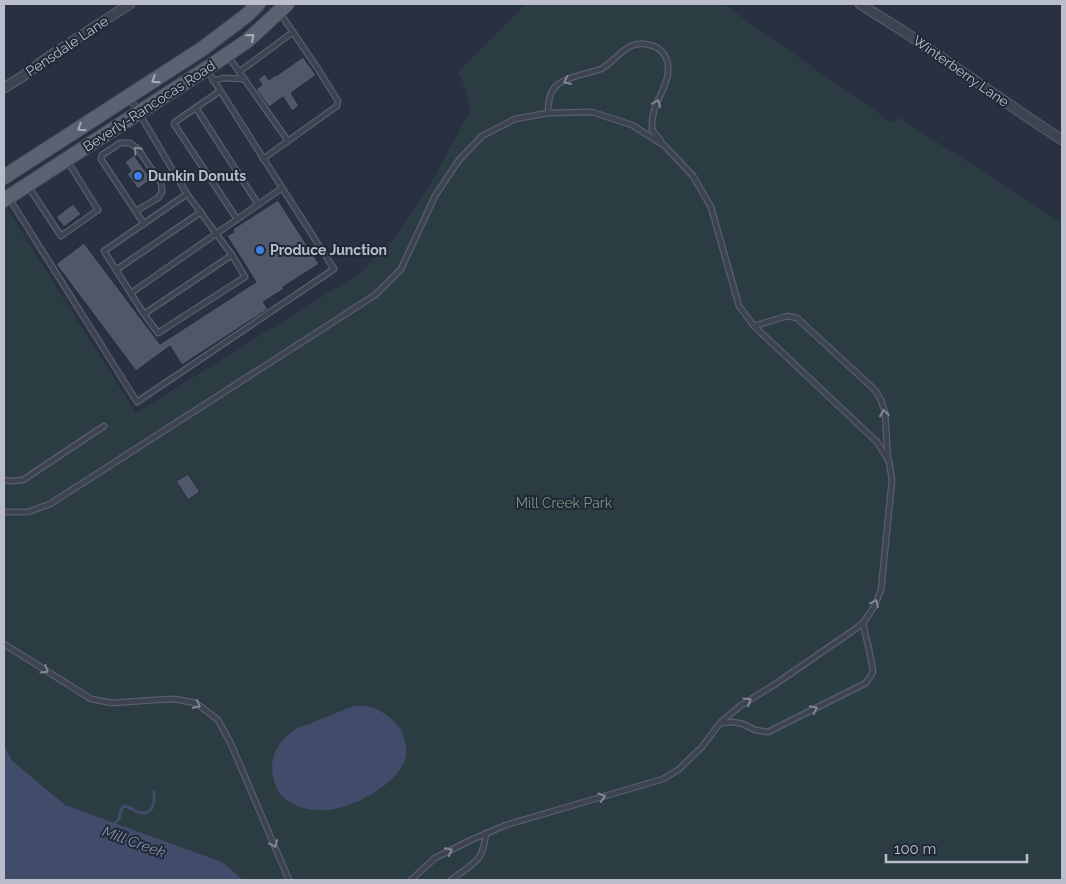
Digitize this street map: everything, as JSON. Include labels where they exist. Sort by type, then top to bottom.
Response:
[{"type":"main road","name":"Beverly-Rancocas Road","points":[[4,177],[202,49],[247,15],[258,4]]},
{"type":"main road","name":"Beverly-Rancocas Road","points":[[6,198],[138,113],[210,75],[227,55],[247,41],[283,8]]},
{"type":"street","name":"Pensdale Lane","points":[[4,88],[130,4]]},
{"type":"street","name":"Winterberry Lane","points":[[860,4],[929,48],[1062,140]]},
{"type":"lane","points":[[263,159],[338,104],[318,69],[293,32],[283,8]]},
{"type":"lane","points":[[239,72],[293,32]]},
{"type":"lane","points":[[548,113],[548,102],[554,88],[569,78],[603,68],[631,46],[646,44],[662,52],[668,64],[669,72],[652,115],[652,130],[693,176],[711,207],[739,306],[754,326],[877,442],[889,462]]},
{"type":"lane","points":[[227,55],[288,141]]},
{"type":"lane","points":[[210,75],[244,79]]},
{"type":"lane","points":[[6,198],[137,402],[334,269],[210,75]]},
{"type":"lane","points":[[220,91],[175,122],[174,126],[236,219]]},
{"type":"lane","points":[[129,96],[188,194],[232,254],[245,277],[158,333],[104,251],[188,194]]},
{"type":"lane","points":[[196,108],[258,204]]},
{"type":"lane","points":[[4,512],[28,512],[50,504],[375,295],[401,269],[435,196],[459,160],[482,136],[515,119],[548,113],[592,112],[632,125],[665,146]]},
{"type":"lane","points":[[136,212],[158,198],[162,192],[161,183],[138,149],[130,143],[120,143],[102,155],[101,159],[136,212],[144,224]]},
{"type":"lane","points":[[27,185],[61,236],[98,210],[66,160]]},
{"type":"lane","points":[[131,293],[282,188]]},
{"type":"lane","points":[[116,270],[201,212]]},
{"type":"lane","points":[[144,314],[232,254]]},
{"type":"lane","points":[[411,880],[436,858],[486,833],[506,825],[663,779],[678,770],[702,747],[720,723],[740,706],[774,685],[863,623],[874,607],[881,590],[892,480],[881,400],[875,390],[797,318],[787,316],[754,326]]},
{"type":"lane","points":[[4,480],[22,480],[104,426]]},
{"type":"lane","points":[[720,723],[733,722],[743,724],[755,730],[768,732],[866,683],[874,672],[863,623]]},
{"type":"lane","points":[[4,644],[91,699],[112,704],[154,700],[182,700],[196,703],[218,720],[231,744],[289,880]]},
{"type":"lane","points":[[451,880],[476,862],[482,853],[486,833]]},
{"type":"green space","name":"Mill Creek Park","points":[[525,4],[723,4],[891,122],[900,118],[1062,223],[1062,880],[243,880],[222,862],[65,805],[4,754],[4,204],[136,413],[360,273],[397,235],[431,183],[470,111],[466,90],[458,71]]},
{"type":"water","points":[[354,706],[377,709],[400,728],[405,742],[406,753],[398,772],[390,781],[370,795],[359,801],[337,808],[327,810],[310,809],[288,801],[278,791],[272,771],[274,756],[280,743],[296,729]]},
{"type":"water","name":"Mill Creek","points":[[4,754],[65,805],[222,862],[243,880],[4,880]]},
{"type":"building","points":[[303,57],[316,75],[291,93],[299,106],[292,111],[283,97],[269,107],[256,89],[262,85],[258,79],[265,74],[269,80]]},
{"type":"building","points":[[134,155],[151,179],[138,189],[127,174],[131,171],[125,162]]},
{"type":"building","points":[[278,200],[319,264],[263,302],[268,309],[182,365],[170,346],[136,371],[56,264],[84,243],[160,344],[256,282],[227,236],[234,232],[233,229]]},
{"type":"building","points":[[73,204],[81,214],[64,227],[56,217]]},
{"type":"building","points":[[188,474],[200,492],[188,500],[176,481]]},
{"type":"waterway","points":[[4,749],[10,760]]},
{"type":"waterway","name":"Mill Creek","points":[[113,825],[119,819],[124,806],[143,813],[150,810],[154,800],[154,791]]},
{"type":"place","name":"Dunkin Donuts","points":[[138,176]]},
{"type":"place","name":"Produce Junction","points":[[260,250]]}]
